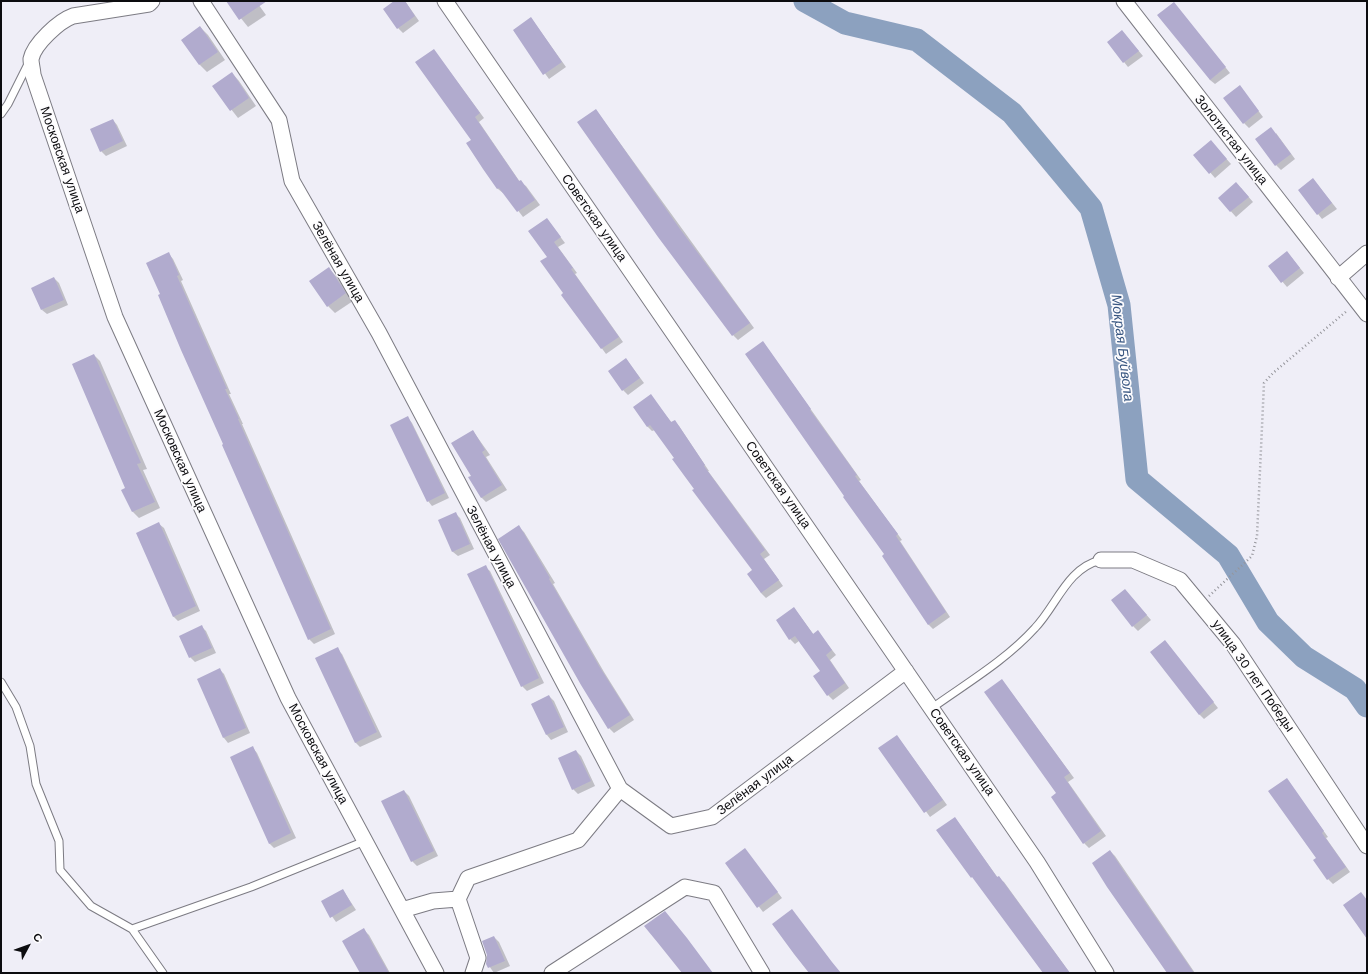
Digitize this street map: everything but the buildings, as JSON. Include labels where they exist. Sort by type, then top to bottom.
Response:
[{"type":"street","points":[[31,59],[43,39],[63,20],[73,16],[149,4],[152,1]]},
{"type":"street","name":"Зелёная улица","points":[[201,1],[279,120],[292,181],[379,333],[620,789],[671,826],[712,817],[906,671]]},
{"type":"street","name":"Советская улица","points":[[445,1],[1038,862],[1106,973]]},
{"type":"street","name":"Золотистая улица","points":[[1124,1],[1362,308]]},
{"type":"street","name":"Московская улица","points":[[31,59],[33,75],[115,317],[288,698],[436,973]]},
{"type":"street","points":[[1338,278],[1367,253]]},
{"type":"street","name":"улица 30 лет Победы","points":[[1101,560],[1133,560],[1180,580],[1233,644],[1367,846]]},
{"type":"street","points":[[475,972],[478,958],[458,899],[468,878],[578,840],[620,789]]},
{"type":"street","points":[[552,973],[684,887],[714,894],[762,973]]},
{"type":"street","points":[[402,910],[433,901],[458,899]]},
{"type":"lane","points":[[1,114],[8,104],[31,59]]},
{"type":"lane","points":[[932,708],[1016,648],[1037,627],[1075,574],[1090,562],[1101,560]]},
{"type":"lane","points":[[1,682],[16,707],[30,746],[36,784],[59,841],[60,870],[91,906],[132,928],[163,973]]},
{"type":"lane","points":[[132,928],[251,887],[365,841]]},
{"type":"path","points":[[1220,586],[1252,556],[1257,536],[1264,383],[1273,373],[1362,308]]},
{"type":"waterway","name":"Мокрая Буйвола","points":[[805,1],[845,23],[917,40],[1012,113],[1091,208],[1119,305],[1137,479],[1228,555],[1268,622],[1304,657],[1355,689],[1367,706]]}]
